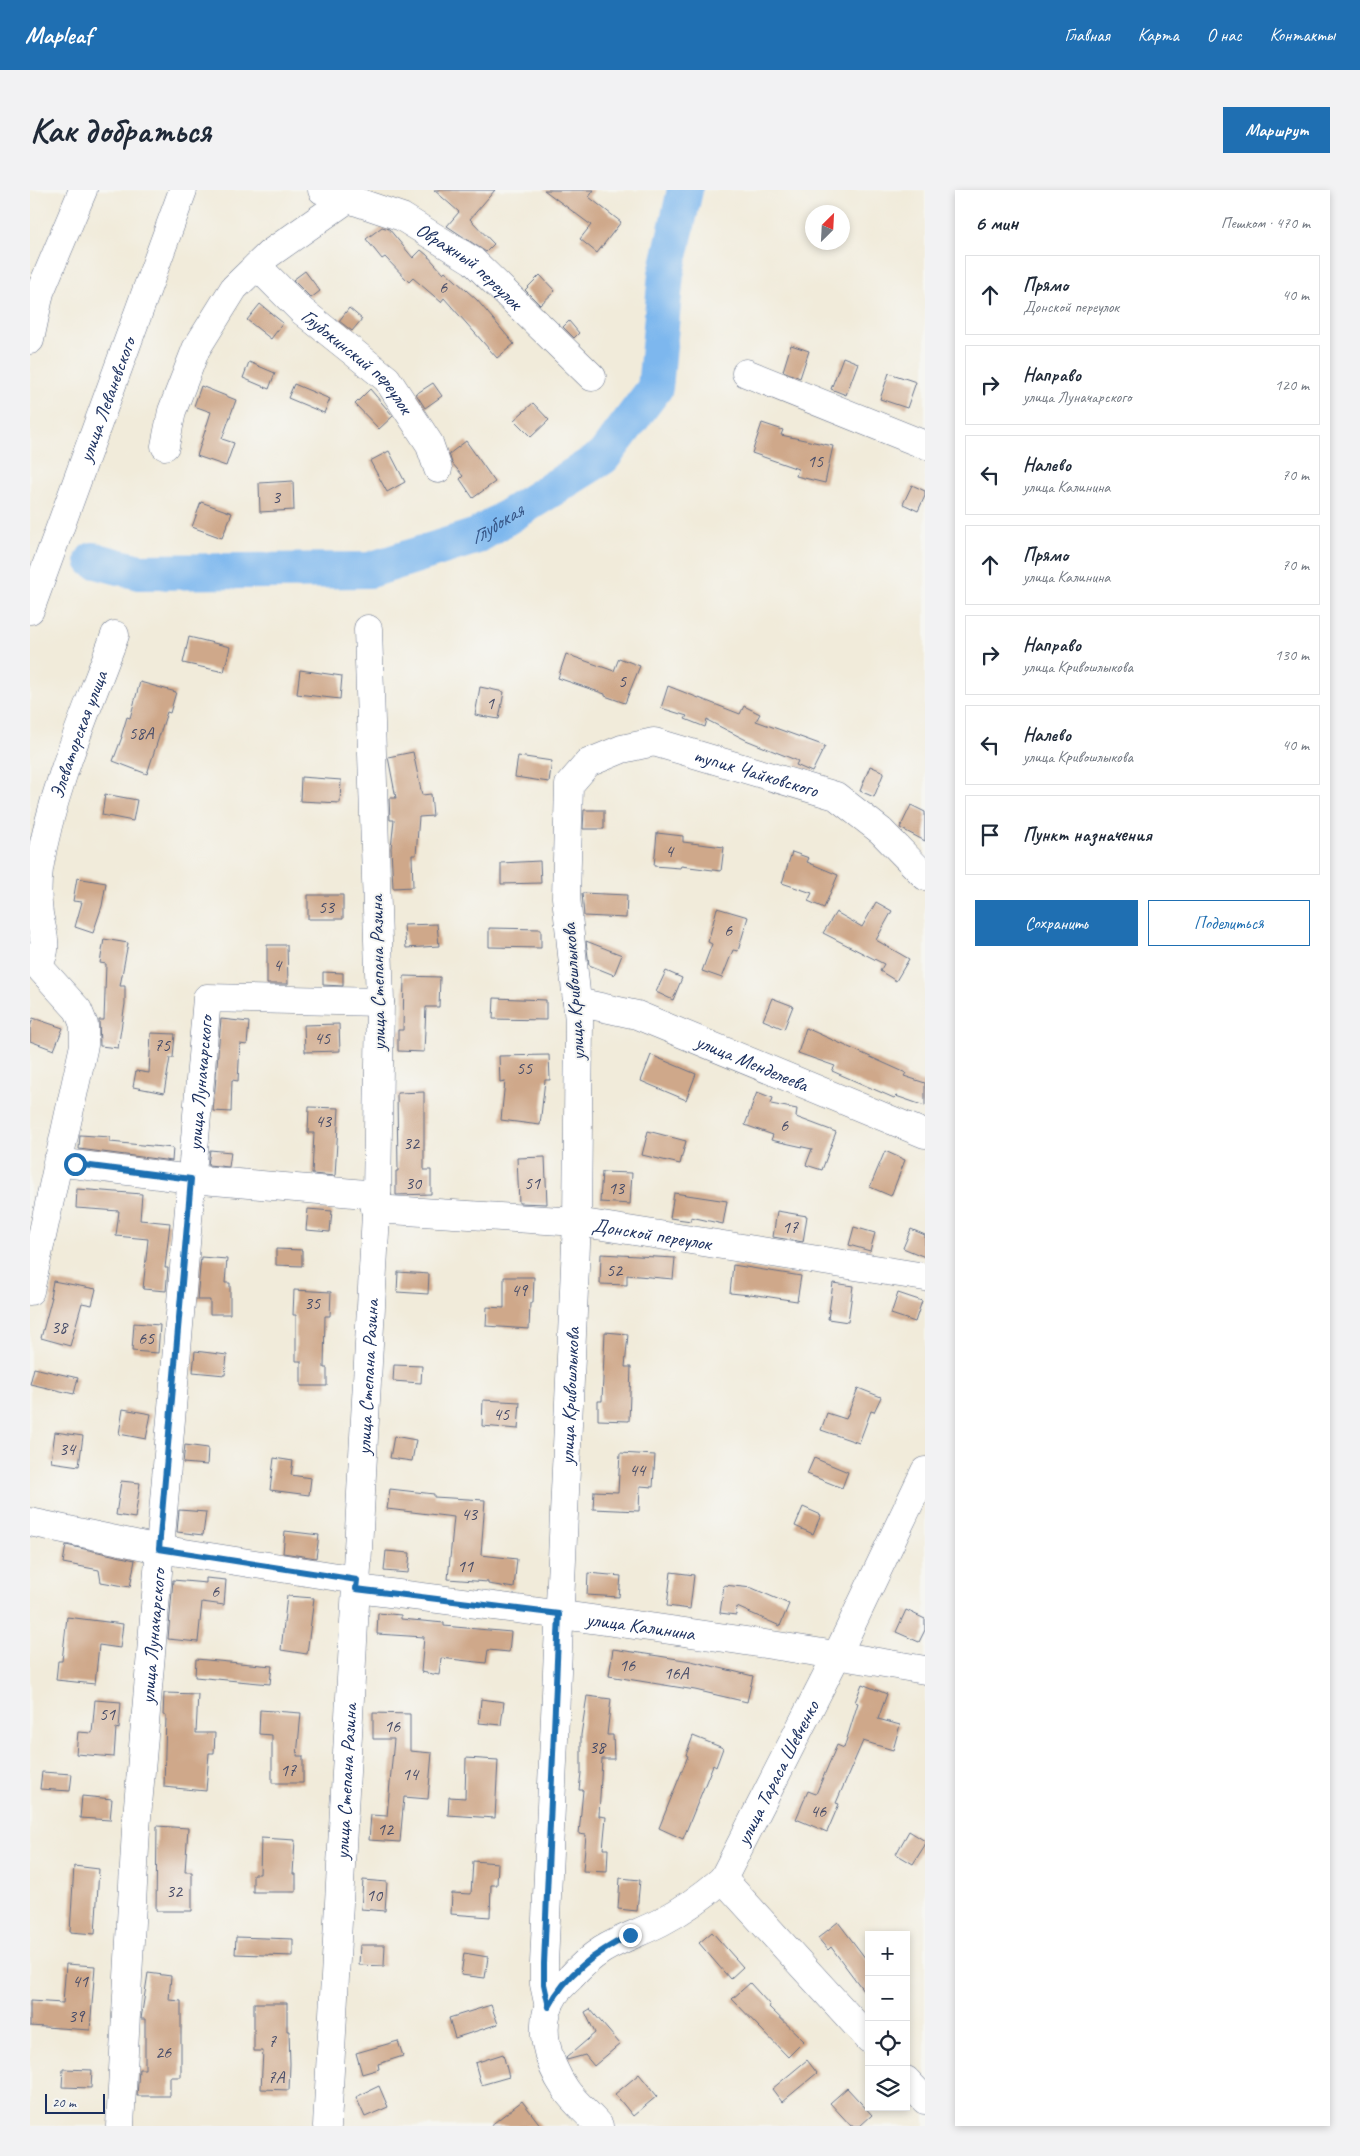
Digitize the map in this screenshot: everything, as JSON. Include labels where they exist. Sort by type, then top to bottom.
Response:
[{"type":"street","points":[[30,340],[40,292],[82,190]]},
{"type":"street","name":"улица Леваневского","points":[[30,610],[183,190]]},
{"type":"street","name":"Овражный переулок","points":[[322,190],[402,217],[473,261],[592,377]]},
{"type":"street","points":[[165,446],[172,411],[196,349],[234,288],[269,254],[349,198]]},
{"type":"street","name":"Глубокинский переулок","points":[[257,266],[302,311],[387,379],[428,443],[438,469]]},
{"type":"street","points":[[746,373],[925,445]]},
{"type":"street","name":"улица Степана Разина","points":[[327,2126],[376,1202],[380,1002],[368,629]]},
{"type":"street","name":"Элеваторская улица","points":[[30,1291],[84,1045],[84,1026],[78,1010],[34,961],[43,957],[45,947],[37,883],[43,842],[71,752],[115,635]]},
{"type":"street","name":"тупик Чайковского","points":[[569,785],[588,763],[622,748],[654,742],[836,796],[881,831],[925,876]]},
{"type":"street","name":"улица Кривошлыкова","points":[[549,2007],[544,1984],[544,1964],[577,1222],[579,1021],[566,896],[569,785]]},
{"type":"street","name":"улица Луначарского","points":[[120,2126],[136,1829],[207,998],[380,1002]]},
{"type":"street","name":"улица Менделеева","points":[[577,1002],[637,1015],[925,1134]]},
{"type":"street","name":"Донской переулок","points":[[57,1162],[376,1202],[577,1222],[925,1278]]},
{"type":"street","name":"улица Тараса Шевченко","points":[[723,1879],[837,1655],[925,1470]]},
{"type":"street","name":"улица Калинина","points":[[30,1522],[159,1549],[357,1585],[837,1655],[925,1670]]},
{"type":"street","points":[[723,1879],[865,2034]]},
{"type":"street","name":"улица Кривошлыкова","points":[[599,2126],[566,2090],[554,2069],[546,2048],[544,2025],[549,2007],[556,1993],[577,1970],[600,1950],[658,1924],[694,1903],[723,1879]]},
{"type":"street","points":[[910,2084],[925,2100]]},
{"type":"building","points":[[434,190],[495,190],[470,219],[494,244],[486,252],[447,226],[459,212]]},
{"type":"building","points":[[544,190],[594,190],[589,197],[621,222],[597,253],[580,239],[591,225]]},
{"type":"building","points":[[382,227],[389,229],[413,258],[421,250],[427,255],[443,273],[445,271],[477,300],[514,344],[497,358],[444,298],[441,302],[413,278],[409,282],[385,257],[382,259],[366,239]]},
{"type":"building","points":[[305,271],[320,291],[311,298],[293,280]]},
{"type":"building","points":[[540,275],[555,291],[540,305],[525,290]]},
{"type":"building","points":[[260,304],[283,323],[271,339],[247,320]]},
{"type":"building","points":[[349,308],[362,319],[352,331],[339,321]]},
{"type":"building","points":[[569,321],[579,333],[574,338],[563,327]]},
{"type":"building","points":[[791,345],[809,351],[800,378],[783,371]]},
{"type":"building","points":[[843,357],[858,363],[846,395],[831,389]]},
{"type":"building","points":[[249,362],[275,373],[269,389],[243,378]]},
{"type":"building","points":[[889,373],[916,382],[907,408],[880,399]]},
{"type":"building","points":[[433,383],[442,396],[425,408],[416,394]]},
{"type":"building","points":[[294,384],[330,399],[324,413],[288,398]]},
{"type":"building","points":[[201,386],[236,400],[222,439],[234,443],[226,466],[197,456],[211,412],[194,406]]},
{"type":"building","points":[[370,389],[393,416],[379,429],[355,404]]},
{"type":"building","points":[[533,403],[549,420],[531,437],[514,420]]},
{"type":"building","points":[[762,423],[783,430],[781,435],[833,446],[825,483],[796,476],[798,469],[752,453]]},
{"type":"building","points":[[466,441],[495,482],[473,498],[460,479],[463,476],[452,463],[449,454]]},
{"type":"building","points":[[389,451],[405,482],[387,492],[370,461]]},
{"type":"building","points":[[293,481],[294,510],[260,512],[259,483]]},
{"type":"building","points":[[912,485],[925,491],[925,496],[918,511],[903,504]]},
{"type":"building","points":[[201,502],[232,513],[222,538],[192,527]]},
{"type":"building","points":[[189,637],[230,647],[224,672],[183,663]]},
{"type":"building","points":[[566,654],[614,671],[619,658],[640,666],[625,703],[558,678]]},
{"type":"building","points":[[300,670],[342,676],[340,699],[297,694]]},
{"type":"building","points":[[140,682],[176,692],[170,713],[167,712],[147,774],[113,761],[127,717],[130,718]]},
{"type":"building","points":[[668,686],[740,714],[744,706],[760,714],[756,721],[825,746],[812,772],[796,765],[798,761],[746,740],[707,720],[705,727],[685,719],[687,716],[661,708]]},
{"type":"building","points":[[480,687],[504,692],[499,719],[475,715]]},
{"type":"building","points":[[413,752],[422,795],[431,794],[433,816],[419,817],[416,855],[412,855],[413,887],[393,888],[391,848],[394,820],[390,820],[389,798],[396,798],[388,757]]},
{"type":"building","points":[[518,756],[552,761],[549,782],[515,777]]},
{"type":"building","points":[[870,766],[884,772],[874,797],[860,791]]},
{"type":"building","points":[[301,777],[341,780],[340,803],[300,801]]},
{"type":"building","points":[[105,794],[137,800],[133,821],[102,815]]},
{"type":"building","points":[[911,805],[925,812],[925,841],[900,828]]},
{"type":"building","points":[[584,810],[604,810],[604,829],[583,829]]},
{"type":"building","points":[[657,833],[683,836],[683,842],[724,847],[721,871],[681,866],[680,868],[654,866]]},
{"type":"building","points":[[792,852],[809,858],[807,862],[838,875],[824,908],[808,901],[812,893],[782,883]]},
{"type":"building","points":[[540,861],[541,883],[501,884],[501,863]]},
{"type":"building","points":[[77,878],[106,883],[102,906],[93,933],[75,927],[82,902],[73,901]]},
{"type":"building","points":[[582,893],[627,895],[626,918],[584,916]]},
{"type":"building","points":[[308,895],[343,895],[343,919],[308,919]]},
{"type":"building","points":[[876,902],[892,911],[876,940],[909,959],[896,981],[880,971],[884,964],[823,933],[836,912],[862,927]]},
{"type":"building","points":[[717,908],[748,917],[738,951],[733,950],[722,978],[702,971],[712,944],[708,942]]},
{"type":"building","points":[[437,924],[439,946],[406,948],[404,925]]},
{"type":"building","points":[[489,928],[541,929],[541,948],[489,947]]},
{"type":"building","points":[[104,939],[128,943],[120,986],[125,986],[125,1004],[118,1048],[100,1046],[99,1020],[104,1020],[106,964],[100,963]]},
{"type":"building","points":[[586,941],[622,955],[614,975],[589,965]]},
{"type":"building","points":[[267,945],[287,945],[288,984],[267,984]]},
{"type":"building","points":[[666,971],[682,978],[673,1000],[656,992]]},
{"type":"building","points":[[323,972],[343,973],[343,986],[323,985]]},
{"type":"building","points":[[404,976],[440,977],[439,1007],[426,1007],[424,1052],[398,1051],[398,1030],[403,1030]]},
{"type":"building","points":[[494,998],[546,1000],[546,1020],[493,1019]]},
{"type":"building","points":[[772,998],[793,1006],[784,1029],[763,1020]]},
{"type":"building","points":[[33,1018],[63,1028],[54,1050],[30,1041],[30,1027]]},
{"type":"building","points":[[221,1019],[249,1022],[247,1045],[240,1044],[238,1081],[232,1080],[231,1112],[213,1111]]},
{"type":"building","points":[[339,1024],[340,1051],[305,1052],[304,1025]]},
{"type":"building","points":[[806,1028],[906,1073],[904,1076],[925,1083],[925,1106],[896,1096],[894,1098],[832,1071],[835,1066],[798,1053]]},
{"type":"building","points":[[151,1033],[175,1034],[173,1058],[170,1058],[164,1093],[133,1087],[136,1071],[149,1073]]},
{"type":"building","points":[[549,1055],[550,1080],[545,1080],[540,1125],[501,1120],[505,1081],[500,1082],[499,1056]]},
{"type":"building","points":[[651,1055],[696,1074],[686,1100],[641,1081]]},
{"type":"building","points":[[424,1092],[424,1170],[431,1170],[431,1194],[396,1195],[396,1171],[398,1171],[397,1093]]},
{"type":"building","points":[[757,1092],[773,1098],[771,1104],[797,1109],[796,1117],[836,1132],[822,1170],[806,1165],[812,1149],[771,1140],[773,1135],[745,1125]]},
{"type":"building","points":[[309,1107],[339,1108],[335,1176],[312,1174],[314,1133],[308,1133]]},
{"type":"building","points":[[648,1131],[686,1141],[680,1164],[642,1155]]},
{"type":"building","points":[[80,1135],[110,1137],[110,1142],[173,1148],[172,1161],[79,1149]]},
{"type":"building","points":[[210,1150],[231,1152],[229,1167],[208,1165]]},
{"type":"building","points":[[885,1151],[905,1160],[891,1196],[870,1187]]},
{"type":"building","points":[[545,1157],[547,1204],[519,1203],[517,1158]]},
{"type":"building","points":[[602,1172],[632,1173],[630,1204],[600,1202]]},
{"type":"building","points":[[77,1189],[142,1194],[140,1220],[170,1223],[165,1268],[168,1268],[166,1291],[143,1289],[148,1239],[116,1236],[119,1211],[76,1208]]},
{"type":"building","points":[[674,1193],[727,1201],[723,1224],[691,1217],[691,1221],[670,1218]]},
{"type":"building","points":[[308,1209],[332,1211],[330,1232],[306,1230]]},
{"type":"building","points":[[777,1211],[807,1216],[803,1242],[773,1237]]},
{"type":"building","points":[[854,1227],[875,1233],[870,1251],[849,1245]]},
{"type":"building","points":[[911,1229],[925,1235],[925,1257],[903,1248]]},
{"type":"building","points":[[276,1249],[302,1250],[302,1266],[276,1265]]},
{"type":"building","points":[[601,1254],[675,1258],[673,1279],[627,1275],[627,1285],[600,1284]]},
{"type":"building","points":[[201,1257],[227,1259],[225,1283],[230,1283],[230,1314],[210,1314],[210,1300],[197,1300]]},
{"type":"building","points":[[733,1265],[801,1276],[797,1301],[730,1293]]},
{"type":"building","points":[[398,1272],[429,1274],[428,1294],[397,1292]]},
{"type":"building","points":[[504,1277],[534,1277],[529,1329],[486,1326],[487,1307],[504,1308]]},
{"type":"building","points":[[53,1281],[96,1289],[92,1305],[82,1303],[70,1346],[41,1338],[52,1297],[50,1297]]},
{"type":"building","points":[[833,1283],[853,1286],[848,1322],[828,1319]]},
{"type":"building","points":[[294,1290],[331,1292],[330,1316],[325,1316],[324,1368],[327,1368],[327,1386],[301,1386],[301,1361],[296,1361],[296,1315],[293,1315]]},
{"type":"building","points":[[898,1293],[922,1301],[915,1322],[891,1314]]},
{"type":"building","points":[[134,1323],[160,1325],[158,1353],[132,1351]]},
{"type":"building","points":[[605,1332],[628,1334],[625,1367],[631,1367],[629,1421],[598,1420],[598,1401],[602,1401]]},
{"type":"building","points":[[195,1351],[227,1355],[225,1375],[193,1372]]},
{"type":"building","points":[[394,1365],[422,1366],[421,1383],[393,1381]]},
{"type":"building","points":[[34,1368],[78,1378],[74,1394],[30,1384]]},
{"type":"building","points":[[858,1388],[881,1397],[874,1412],[871,1411],[859,1443],[821,1430],[827,1413],[846,1419]]},
{"type":"building","points":[[483,1400],[520,1402],[518,1429],[482,1426]]},
{"type":"building","points":[[123,1409],[151,1414],[146,1439],[119,1434]]},
{"type":"building","points":[[55,1432],[83,1436],[79,1466],[51,1462]]},
{"type":"building","points":[[394,1436],[416,1440],[412,1461],[390,1458]]},
{"type":"building","points":[[185,1445],[208,1448],[207,1465],[183,1463]]},
{"type":"building","points":[[620,1453],[655,1455],[653,1487],[640,1486],[639,1511],[593,1509],[594,1491],[618,1492]]},
{"type":"building","points":[[274,1458],[293,1461],[291,1475],[311,1478],[309,1495],[270,1490]]},
{"type":"building","points":[[814,1458],[848,1472],[842,1488],[807,1474]]},
{"type":"building","points":[[121,1481],[140,1483],[135,1518],[116,1515]]},
{"type":"building","points":[[390,1489],[434,1494],[434,1497],[485,1500],[481,1555],[517,1559],[514,1588],[488,1584],[488,1582],[448,1579],[454,1517],[387,1509]]},
{"type":"building","points":[[803,1507],[821,1515],[813,1534],[795,1526]]},
{"type":"building","points":[[179,1510],[206,1512],[203,1535],[177,1532]]},
{"type":"building","points":[[285,1531],[319,1535],[316,1558],[283,1553]]},
{"type":"building","points":[[66,1545],[135,1560],[130,1587],[101,1582],[99,1570],[63,1563]]},
{"type":"building","points":[[386,1551],[410,1553],[408,1573],[384,1571]]},
{"type":"building","points":[[671,1572],[694,1575],[690,1609],[667,1606]]},
{"type":"building","points":[[588,1573],[621,1576],[619,1597],[587,1595]]},
{"type":"building","points":[[206,1578],[226,1580],[224,1605],[202,1602],[198,1642],[168,1639],[173,1580],[206,1583]]},
{"type":"building","points":[[724,1585],[752,1588],[789,1604],[780,1626],[737,1607],[736,1615],[720,1613]]},
{"type":"building","points":[[287,1596],[314,1598],[307,1654],[281,1650]]},
{"type":"building","points":[[906,1610],[925,1619],[925,1630],[919,1642],[896,1632]]},
{"type":"building","points":[[378,1613],[401,1615],[401,1619],[444,1623],[444,1626],[511,1632],[509,1652],[488,1650],[486,1663],[441,1658],[439,1675],[421,1672],[424,1637],[377,1634]]},
{"type":"building","points":[[67,1617],[123,1624],[120,1648],[99,1645],[95,1684],[56,1680],[58,1661],[62,1661]]},
{"type":"building","points":[[613,1649],[691,1661],[753,1676],[747,1702],[695,1690],[609,1676]]},
{"type":"building","points":[[196,1659],[272,1666],[270,1684],[195,1677]]},
{"type":"building","points":[[862,1684],[887,1694],[878,1719],[900,1725],[893,1750],[863,1741],[836,1803],[839,1804],[827,1832],[796,1819],[808,1791],[816,1794],[837,1745],[844,1748],[858,1703],[855,1702]]},
{"type":"building","points":[[164,1693],[198,1694],[196,1733],[215,1733],[214,1753],[209,1753],[206,1791],[164,1787],[166,1716],[163,1715]]},
{"type":"building","points":[[587,1696],[611,1699],[607,1735],[613,1735],[614,1759],[602,1759],[599,1816],[606,1817],[603,1849],[608,1849],[607,1872],[583,1871],[586,1835],[579,1834],[583,1790],[579,1790],[581,1735]]},
{"type":"building","points":[[481,1699],[504,1702],[501,1725],[479,1723]]},
{"type":"building","points":[[95,1700],[121,1702],[119,1729],[116,1728],[114,1757],[76,1754],[78,1732],[92,1733]]},
{"type":"building","points":[[260,1710],[301,1713],[297,1756],[303,1756],[303,1783],[272,1783],[272,1735],[259,1734]]},
{"type":"building","points":[[373,1713],[410,1714],[410,1751],[432,1753],[428,1799],[404,1797],[400,1842],[369,1840],[371,1815],[387,1816],[394,1739],[373,1739]]},
{"type":"building","points":[[693,1736],[723,1748],[716,1767],[713,1765],[683,1839],[659,1828],[688,1756],[686,1755]]},
{"type":"building","points":[[466,1758],[498,1760],[495,1818],[448,1815],[449,1797],[465,1798]]},
{"type":"building","points":[[42,1772],[72,1774],[70,1791],[40,1789]]},
{"type":"building","points":[[82,1796],[112,1799],[110,1820],[80,1818]]},
{"type":"building","points":[[157,1826],[188,1828],[185,1872],[192,1872],[192,1911],[156,1911]]},
{"type":"building","points":[[909,1831],[925,1841],[925,1845],[913,1864],[896,1854]]},
{"type":"building","points":[[261,1838],[295,1840],[293,1874],[296,1874],[296,1892],[253,1892],[253,1874],[260,1874]]},
{"type":"building","points":[[473,1861],[498,1863],[497,1885],[491,1885],[490,1917],[451,1914],[452,1893],[471,1894]]},
{"type":"building","points":[[74,1866],[99,1869],[95,1934],[70,1932]]},
{"type":"building","points":[[620,1878],[640,1880],[637,1911],[618,1909]]},
{"type":"building","points":[[363,1880],[387,1882],[385,1911],[361,1909]]},
{"type":"building","points":[[838,1922],[865,1958],[865,1993],[831,1947],[828,1950],[818,1938]]},
{"type":"building","points":[[712,1932],[743,1967],[730,1979],[699,1943]]},
{"type":"building","points":[[236,1937],[293,1939],[293,1956],[235,1954]]},
{"type":"building","points":[[360,1945],[385,1945],[384,1966],[359,1965]]},
{"type":"building","points":[[464,1953],[488,1957],[485,1978],[461,1975]]},
{"type":"building","points":[[66,1964],[95,1966],[90,2030],[30,2026],[30,2001],[63,2003]]},
{"type":"building","points":[[148,1973],[171,1976],[169,2000],[181,2001],[181,2077],[170,2077],[170,2096],[137,2096],[139,2069],[145,2069],[145,2019],[141,2019]]},
{"type":"building","points":[[750,1983],[770,2005],[769,2007],[804,2041],[788,2057],[732,1999]]},
{"type":"building","points":[[254,2003],[287,2003],[290,2064],[289,2090],[261,2089],[263,2051],[254,2051]]},
{"type":"building","points":[[491,2005],[498,2024],[455,2038],[449,2018]]},
{"type":"building","points":[[590,2009],[620,2044],[594,2066],[585,2055],[567,2060],[566,2058],[595,2033],[585,2012]]},
{"type":"building","points":[[398,2041],[403,2056],[378,2064],[379,2069],[362,2074],[356,2053]]},
{"type":"building","points":[[503,2054],[509,2077],[481,2085],[475,2063]]},
{"type":"building","points":[[807,2060],[817,2073],[782,2102],[772,2089]]},
{"type":"building","points":[[63,2069],[92,2070],[91,2088],[62,2087]]},
{"type":"building","points":[[639,2074],[657,2096],[633,2116],[615,2094]]},
{"type":"building","points":[[379,2086],[388,2107],[365,2117],[356,2097]]},
{"type":"building","points":[[847,2088],[865,2107],[865,2111],[868,2111],[872,2115],[860,2126],[851,2126],[830,2103]]},
{"type":"building","points":[[522,2101],[541,2126],[490,2126]]},
{"type":"waterway","name":"Глубокая","points":[[93,560],[139,572],[370,570],[477,536],[603,457],[655,388],[666,274],[685,190]]},
{"type":"route","points":[[75,1164],[191,1179],[159,1549],[357,1580],[356,1589],[559,1614],[544,1964],[544,1984],[549,2007],[556,1993],[577,1970],[600,1950],[630,1935]]}]
